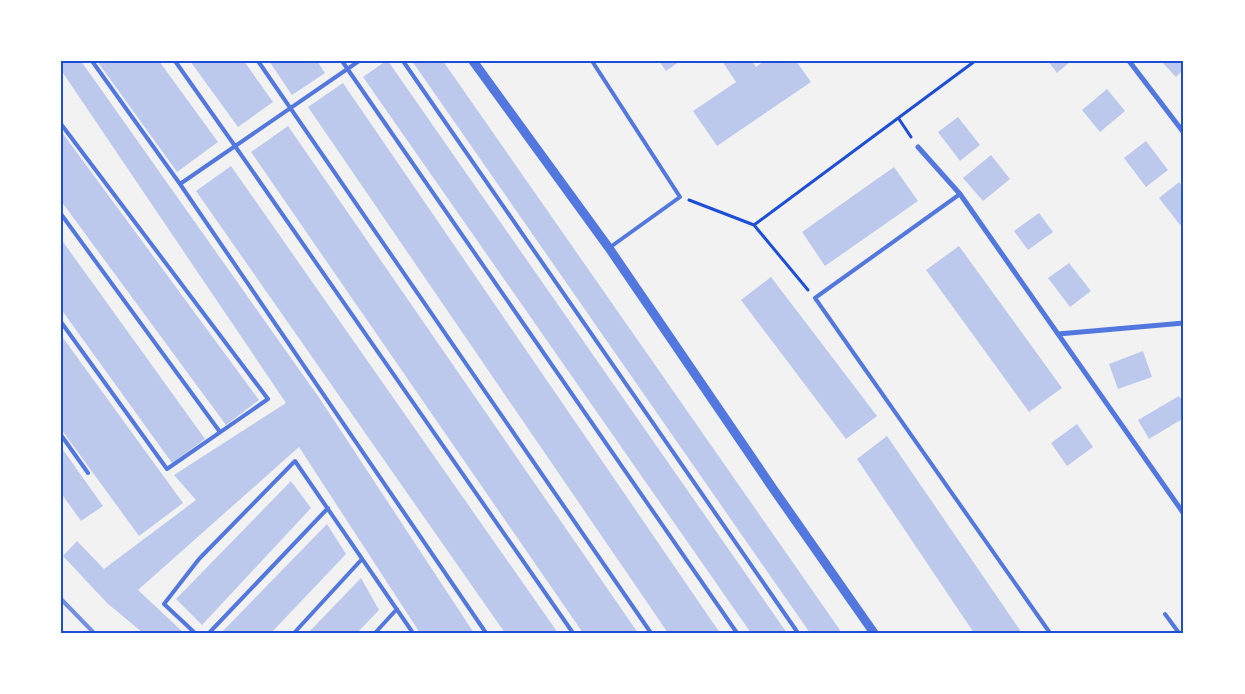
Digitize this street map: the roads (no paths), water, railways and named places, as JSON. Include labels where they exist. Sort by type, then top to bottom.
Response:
[{"type":"street","points":[[473,61],[609,248],[874,633]]},
{"type":"street","points":[[1129,61],[1184,133]]},
{"type":"street","points":[[918,147],[960,194],[1184,514]]},
{"type":"street","points":[[1058,334],[1184,323]]},
{"type":"lane","points":[[92,61],[180,184],[486,633]]},
{"type":"lane","points":[[175,61],[236,146],[573,633]]},
{"type":"lane","points":[[258,61],[651,633]]},
{"type":"lane","points":[[342,61],[737,633]]},
{"type":"lane","points":[[180,184],[359,61]]},
{"type":"lane","points":[[403,61],[798,633]]},
{"type":"lane","points":[[592,61],[680,197],[609,248]]},
{"type":"lane","points":[[61,124],[268,399],[167,469],[61,322]]},
{"type":"lane","points":[[960,194],[815,298],[1050,633]]},
{"type":"lane","points":[[61,214],[220,432]]},
{"type":"lane","points":[[61,435],[88,473]]},
{"type":"lane","points":[[195,633],[164,604],[199,559],[295,460],[413,633]]},
{"type":"lane","points":[[210,633],[328,508]]},
{"type":"lane","points":[[294,633],[362,559]]},
{"type":"lane","points":[[375,633],[397,609]]},
{"type":"lane","points":[[1165,614],[1179,633]]},
{"type":"railway","points":[[61,599],[94,633]]}]
